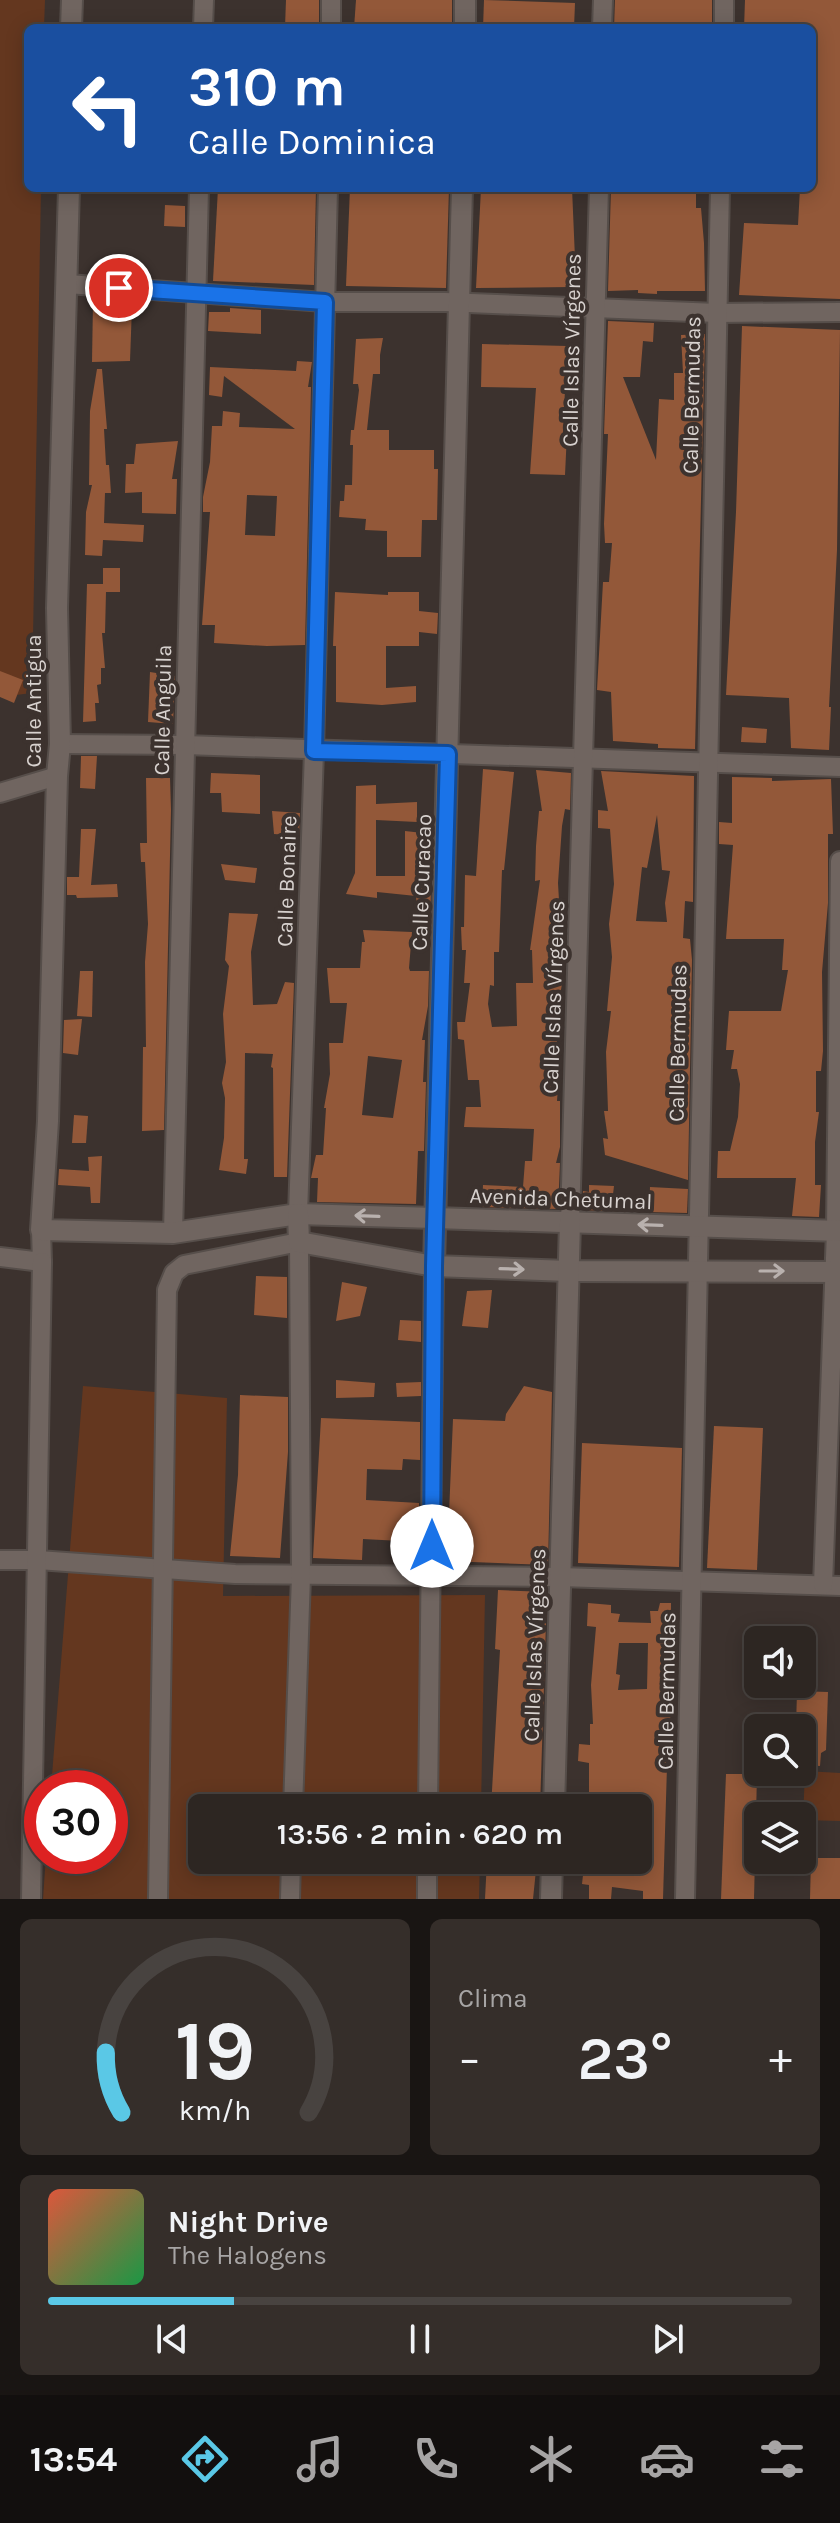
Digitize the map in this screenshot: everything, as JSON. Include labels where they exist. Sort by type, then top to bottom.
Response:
[{"type":"main road","points":[[71,24],[72,0]]},
{"type":"main road","points":[[465,0],[465,24]]},
{"type":"main road","name":"Calle Antigua","points":[[42,1222],[60,744],[57,608],[69,192]]},
{"type":"main road","name":"Calle Curacao","points":[[434,1266],[462,192]]},
{"type":"main road","name":"Avenida Chetumal","points":[[42,1222],[173,1233],[298,1214],[838,1231]]},
{"type":"main road","name":"Calle Bonaire","points":[[298,1214],[299,1242]]},
{"type":"main road","name":"Calle Islas Vírgenes","points":[[554,1794],[570,1222]]},
{"type":"main road","points":[[299,1242],[434,1266],[568,1271],[837,1272]]},
{"type":"main road","points":[[551,1899],[552,1874]]},
{"type":"street","points":[[203,24],[204,0]]},
{"type":"street","points":[[331,0],[331,24]]},
{"type":"street","points":[[602,24],[603,0]]},
{"type":"street","points":[[724,0],[724,24]]},
{"type":"street","name":"Calle Anguila","points":[[173,1233],[199,192]]},
{"type":"street","name":"Calle Bonaire","points":[[298,1214],[314,751],[328,192]]},
{"type":"street","name":"Calle Islas Vírgenes","points":[[570,1222],[599,192]]},
{"type":"street","name":"Calle Bermudas","points":[[685,1899],[720,192]]},
{"type":"street","points":[[67,284],[325,302],[460,303],[717,313],[840,312]]},
{"type":"street","points":[[60,744],[185,745],[840,767]]},
{"type":"street","points":[[0,793],[57,776]]},
{"type":"street","points":[[0,1560],[161,1567],[235,1574],[560,1577],[832,1586],[840,861]]},
{"type":"street","points":[[31,1899],[42,1222]]},
{"type":"street","points":[[158,1899],[167,1290],[174,1273],[184,1265],[299,1242]]},
{"type":"street","name":"Calle Bonaire","points":[[293,1794],[301,1576],[299,1242]]},
{"type":"street","points":[[0,1257],[42,1262]]},
{"type":"street","name":"Calle Curacao","points":[[428,1794],[434,1266]]},
{"type":"street","points":[[290,1899],[291,1874]]},
{"type":"street","points":[[427,1874],[427,1899]]},
{"type":"shaded area","points":[[0,0],[45,0],[44,24],[24,24],[24,192],[41,192],[32,693],[0,697]]},
{"type":"shaded area","points":[[83,1386],[227,1398],[223,1596],[485,1595],[481,1794],[188,1794],[188,1874],[480,1874],[479,1899],[43,1899],[45,1874],[128,1874],[128,1770],[52,1770]]},
{"type":"shaded area","points":[[816,1772],[840,1773],[840,1821],[816,1820],[816,1802],[804,1802],[804,1786],[816,1786]]},
{"type":"building","points":[[286,0],[319,0],[319,24],[285,24]]},
{"type":"building","points":[[356,0],[452,0],[452,24],[354,24]]},
{"type":"building","points":[[484,0],[575,3],[574,24],[483,24]]},
{"type":"building","points":[[615,0],[712,0],[712,24],[614,24]]},
{"type":"building","points":[[745,0],[840,0],[840,299],[739,295],[744,223],[798,225],[800,192],[816,192],[816,24],[744,24]]},
{"type":"building","points":[[218,192],[316,192],[314,285],[213,281]]},
{"type":"building","points":[[350,192],[449,192],[446,288],[346,286]]},
{"type":"building","points":[[481,192],[572,192],[576,282],[572,282],[572,287],[476,288]]},
{"type":"building","points":[[611,192],[696,192],[696,208],[701,208],[705,291],[657,291],[657,294],[638,293],[638,290],[608,291]]},
{"type":"building","points":[[165,205],[185,206],[185,227],[164,226]]},
{"type":"building","points":[[93,302],[132,306],[130,361],[92,362]]},
{"type":"building","points":[[230,308],[261,310],[261,334],[208,331],[209,312],[230,312]]},
{"type":"building","points":[[608,321],[654,323],[653,342],[643,341],[640,377],[623,377],[656,460],[659,399],[674,400],[674,373],[683,373],[681,335],[705,334],[695,749],[658,748],[658,744],[613,741],[611,692],[597,690],[603,582],[609,582],[612,543],[605,543],[604,524]]},
{"type":"building","points":[[742,326],[840,330],[837,550],[829,750],[791,748],[789,698],[726,695]]},
{"type":"building","points":[[383,338],[380,374],[373,374],[367,430],[389,430],[389,450],[434,450],[434,469],[438,469],[437,520],[422,520],[421,557],[387,557],[387,531],[365,530],[366,519],[339,517],[345,485],[352,485],[351,430],[354,430],[359,390],[358,384],[353,384],[356,339]]},
{"type":"building","points":[[482,344],[567,346],[563,433],[567,433],[565,475],[530,474],[536,388],[481,387]]},
{"type":"building","points":[[297,361],[312,362],[308,387],[311,387],[305,645],[214,643],[215,625],[202,625],[210,512],[203,512],[203,497],[210,462],[212,426],[222,426],[223,411],[240,413],[239,427],[295,429],[224,376],[222,397],[209,395],[210,367],[296,371]],"holes":[[[247,495],[277,496],[275,536],[245,535]]]},
{"type":"building","points":[[97,369],[102,369],[107,429],[104,429],[106,465],[109,465],[111,493],[105,493],[104,523],[144,525],[143,542],[103,540],[102,556],[85,555],[86,512],[92,485],[89,485],[90,411]]},
{"type":"building","points":[[178,441],[172,479],[177,479],[176,514],[142,513],[142,492],[125,493],[126,464],[134,464],[136,444]]},
{"type":"building","points":[[103,568],[120,568],[120,592],[106,592],[105,633],[102,633],[105,668],[101,668],[101,684],[97,685],[99,703],[95,703],[96,721],[83,722],[87,584],[103,584]]},
{"type":"building","points":[[335,592],[388,595],[388,592],[419,592],[419,611],[438,613],[437,634],[419,632],[419,646],[386,646],[386,688],[416,686],[416,702],[382,705],[336,702],[336,646],[333,646]]},
{"type":"building","points":[[0,671],[23,680],[14,703],[0,697]]},
{"type":"building","points":[[150,672],[175,676],[173,724],[148,722]]},
{"type":"building","points":[[742,727],[767,729],[766,743],[741,742]]},
{"type":"building","points":[[81,756],[97,756],[95,789],[80,788]]},
{"type":"building","points":[[483,769],[514,772],[502,870],[499,952],[494,952],[494,986],[490,985],[488,1004],[492,1027],[517,1026],[516,983],[533,983],[530,950],[540,880],[535,881],[539,811],[542,811],[536,770],[571,773],[570,810],[565,809],[562,826],[558,883],[560,918],[557,918],[557,956],[561,956],[562,984],[554,1029],[557,1028],[557,1044],[561,1044],[557,1101],[560,1101],[560,1147],[556,1163],[560,1163],[558,1209],[482,1207],[483,1185],[523,1187],[525,1161],[532,1161],[534,1129],[464,1127],[466,1107],[481,1107],[479,1080],[468,1080],[464,1040],[458,1039],[457,1022],[465,1022],[470,983],[464,983],[466,950],[462,950],[461,927],[464,927],[465,875],[476,876]]},
{"type":"building","points":[[601,771],[694,776],[693,902],[685,901],[683,938],[690,939],[692,960],[688,1180],[605,1155],[603,1138],[608,1139],[604,1111],[608,1111],[606,1052],[611,1011],[607,1011],[612,957],[609,924],[614,884],[610,829],[598,828],[598,810],[608,811]],"holes":[[[657,815],[662,870],[670,871],[665,903],[667,922],[636,921],[642,867],[647,868]]]},
{"type":"building","points":[[211,773],[260,775],[260,814],[222,812],[221,793],[210,793]]},
{"type":"building","points":[[732,777],[772,778],[772,781],[831,779],[833,834],[828,834],[828,903],[822,972],[823,1051],[821,1071],[816,1071],[816,1112],[819,1112],[815,1185],[821,1185],[819,1217],[792,1216],[796,1178],[717,1178],[718,1151],[730,1151],[738,1117],[740,1084],[737,1069],[731,1069],[734,1050],[726,1050],[729,1011],[781,1011],[788,970],[782,970],[784,939],[726,939],[733,845],[719,844],[719,822],[732,823]]},
{"type":"building","points":[[146,778],[170,778],[171,810],[164,1130],[142,1131],[148,924],[145,862],[141,862],[140,843],[147,843]]},
{"type":"building","points":[[376,785],[376,804],[417,802],[417,822],[376,820],[376,876],[405,876],[405,831],[432,834],[430,933],[419,933],[416,896],[377,892],[377,898],[346,894],[355,873],[356,786]]},
{"type":"building","points":[[272,811],[300,813],[299,836],[274,834]]},
{"type":"building","points":[[81,829],[96,829],[91,885],[117,884],[118,897],[77,898],[76,895],[67,895],[67,877],[79,877]]},
{"type":"building","points":[[221,864],[257,868],[255,883],[225,880]]},
{"type":"building","points":[[229,913],[258,914],[251,952],[253,1005],[277,1004],[285,982],[294,983],[287,1177],[274,1177],[273,1054],[245,1053],[246,1174],[219,1170],[224,1138],[225,1098],[222,1083],[226,1062],[223,1014],[229,966],[225,960]]},
{"type":"building","points":[[363,930],[412,932],[410,971],[429,971],[428,1006],[422,1040],[425,1040],[423,1082],[426,1082],[424,1151],[418,1151],[416,1204],[317,1202],[318,1178],[311,1178],[316,1155],[323,1155],[324,1108],[330,1074],[329,1043],[343,1043],[347,1003],[330,1003],[327,968],[360,968],[362,942],[365,942]],"holes":[[[368,1056],[402,1060],[393,1118],[362,1115]]]},
{"type":"building","points":[[80,971],[93,971],[92,1017],[77,1016]]},
{"type":"building","points":[[82,1019],[78,1055],[63,1053],[64,1020]]},
{"type":"building","points":[[74,1115],[88,1116],[86,1143],[72,1143]]},
{"type":"building","points":[[102,1156],[100,1203],[91,1203],[90,1187],[58,1185],[59,1169],[89,1171],[88,1157]]},
{"type":"building","points":[[589,1185],[614,1186],[611,1211],[582,1210],[583,1191],[589,1192]]},
{"type":"building","points":[[650,1187],[688,1189],[687,1213],[649,1212]]},
{"type":"building","points":[[256,1276],[287,1277],[287,1318],[254,1315]]},
{"type":"building","points":[[342,1282],[367,1287],[360,1316],[336,1321]]},
{"type":"building","points":[[492,1290],[488,1328],[462,1326],[467,1291]]},
{"type":"building","points":[[400,1320],[421,1321],[421,1342],[398,1340]]},
{"type":"building","points":[[336,1380],[375,1383],[374,1397],[336,1398]]},
{"type":"building","points":[[421,1382],[421,1396],[397,1397],[396,1383]]},
{"type":"building","points":[[524,1386],[552,1392],[548,1565],[447,1561],[453,1419],[505,1421],[506,1414]]},
{"type":"building","points":[[240,1395],[288,1397],[288,1452],[280,1558],[230,1556],[238,1475]]},
{"type":"building","points":[[321,1418],[420,1422],[420,1460],[403,1459],[402,1470],[367,1469],[366,1500],[419,1503],[419,1521],[408,1521],[407,1532],[402,1532],[401,1541],[363,1539],[362,1560],[313,1558]]},
{"type":"building","points":[[714,1426],[763,1428],[757,1570],[707,1568]]},
{"type":"building","points":[[582,1443],[682,1448],[679,1567],[578,1563]]},
{"type":"building","points":[[498,1590],[547,1592],[540,1794],[492,1794],[500,1650],[495,1649]]},
{"type":"building","points":[[588,1603],[611,1605],[611,1613],[620,1614],[618,1622],[651,1623],[650,1611],[658,1611],[660,1603],[671,1603],[670,1766],[667,1766],[663,1899],[643,1899],[643,1891],[612,1887],[611,1899],[589,1899],[589,1885],[582,1884],[583,1875],[589,1874],[652,1874],[652,1794],[584,1794],[589,1792],[589,1763],[578,1761],[579,1744],[590,1745],[596,1627],[587,1626]],"holes":[[[619,1643],[648,1643],[647,1689],[618,1690]]]},
{"type":"building","points":[[816,1692],[828,1692],[826,1750],[821,1753],[820,1766],[816,1766],[816,1714],[796,1714],[797,1698],[816,1698]]},
{"type":"building","points":[[726,1774],[744,1774],[744,1786],[757,1786],[756,1802],[744,1802],[744,1874],[755,1874],[754,1899],[721,1899]]},
{"type":"building","points":[[816,1858],[840,1858],[840,1899],[810,1899],[811,1874],[816,1874]]},
{"type":"building","points":[[486,1874],[536,1874],[533,1899],[485,1899]]},
{"type":"route","points":[[119,288],[325,302],[314,751],[448,754],[434,1266],[432,1546]]}]
